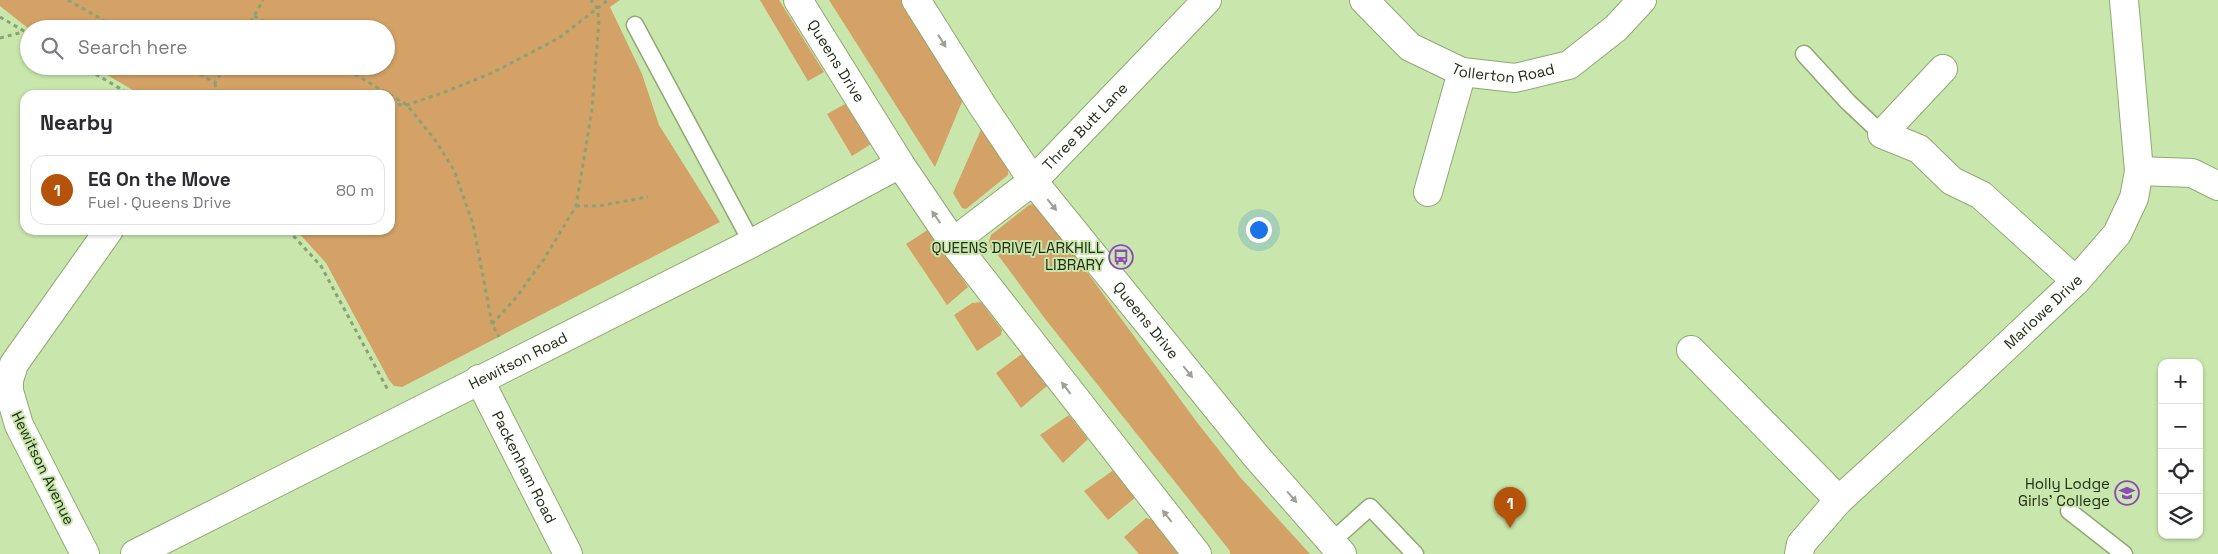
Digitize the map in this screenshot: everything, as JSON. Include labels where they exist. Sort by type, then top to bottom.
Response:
[{"type":"main road","name":"Queens Drive","points":[[798,0],[900,164],[953,242],[1197,554]]},
{"type":"main road","name":"Queens Drive","points":[[916,0],[982,105],[1033,181],[1255,455],[1337,548]]},
{"type":"main road","name":"Three Butt Lane","points":[[953,242],[1033,181],[1207,0]]},
{"type":"main road","name":"Tollerton Road","points":[[1364,0],[1410,46],[1462,72],[1515,78],[1569,65],[1616,28],[1642,0]]},
{"type":"main road","name":"Marlowe Drive","points":[[1800,554],[1801,544],[1839,500],[2076,281],[2117,234],[2134,198],[2139,171],[2124,0]]},
{"type":"main road","points":[[1943,69],[1882,134],[1919,149],[1952,181],[1981,195],[2076,281]]},
{"type":"main road","points":[[1428,192],[1462,72]]},
{"type":"main road","name":"Hewitson Road","points":[[135,554],[478,379],[752,243],[900,164]]},
{"type":"main road","points":[[2139,171],[2192,173],[2218,186]]},
{"type":"main road","name":"Hewitson Avenue","points":[[85,554],[19,425],[9,391],[9,380],[14,364],[105,235]]},
{"type":"main road","points":[[1691,350],[1839,500]]},
{"type":"main road","name":"Packenham Road","points":[[478,379],[568,554]]},
{"type":"lane","points":[[635,25],[752,243]]},
{"type":"lane","points":[[1804,54],[1848,102],[1882,134]]},
{"type":"lane","points":[[1337,548],[1370,508],[1415,554]]},
{"type":"lane","points":[[2069,512],[2124,554]]},
{"type":"path","points":[[68,0],[104,20]]},
{"type":"path","points":[[252,20],[263,0]]},
{"type":"path","points":[[492,324],[515,299],[544,259],[576,206],[592,110],[599,20],[597,8],[591,0]]},
{"type":"path","points":[[395,104],[407,105],[445,92],[492,72],[559,38],[608,0]]},
{"type":"path","points":[[254,16],[261,20]]},
{"type":"path","points":[[0,17],[20,30]]},
{"type":"path","points":[[0,38],[20,33]]},
{"type":"path","points":[[97,75],[123,90]]},
{"type":"path","points":[[201,75],[215,83]]},
{"type":"path","points":[[216,90],[215,83],[220,75]]},
{"type":"path","points":[[356,75],[382,90]]},
{"type":"path","points":[[395,98],[407,105],[435,140],[454,170],[473,224],[492,324],[513,362]]},
{"type":"path","points":[[576,206],[598,206],[648,197]]},
{"type":"path","points":[[293,235],[321,266],[402,418]]},
{"type":"shaded area","points":[[0,0],[620,0],[610,7],[642,74],[659,125],[720,222],[402,387],[394,386],[326,263],[301,235],[395,235],[395,90],[133,90],[107,75],[395,75],[395,20],[20,20],[20,22],[0,6]]},
{"type":"shaded area","points":[[760,0],[779,0],[824,72],[808,81]]},
{"type":"shaded area","points":[[829,0],[903,0],[964,97],[935,167]]},
{"type":"shaded area","points":[[845,104],[871,144],[852,156],[827,114]]},
{"type":"shaded area","points":[[983,125],[1008,165],[1008,175],[966,209],[962,208],[953,193]]},
{"type":"shaded area","points":[[1029,205],[1038,205],[1196,421],[1240,477],[1310,554],[1230,554],[1230,551],[1046,320],[995,251],[991,250],[989,241],[991,235]]},
{"type":"shaded area","points":[[929,229],[968,287],[947,305],[906,244]]},
{"type":"shaded area","points":[[981,302],[1002,330],[1001,335],[977,351],[954,315],[972,303]]},
{"type":"shaded area","points":[[1023,353],[1048,385],[1021,408],[996,373]]},
{"type":"shaded area","points":[[1069,415],[1088,439],[1063,463],[1040,435]]},
{"type":"shaded area","points":[[1115,469],[1136,497],[1108,520],[1084,491]]},
{"type":"shaded area","points":[[1146,518],[1153,520],[1180,554],[1139,554],[1124,537]]},
{"type":"place","name":"QUEENS DRIVE/LARKHILL LIBRARY","points":[[1121,257]]},
{"type":"place","name":"Holly Lodge Girls' College","points":[[2127,493]]},
{"type":"place","name":"EG On the Move","points":[[1510,528]]}]
